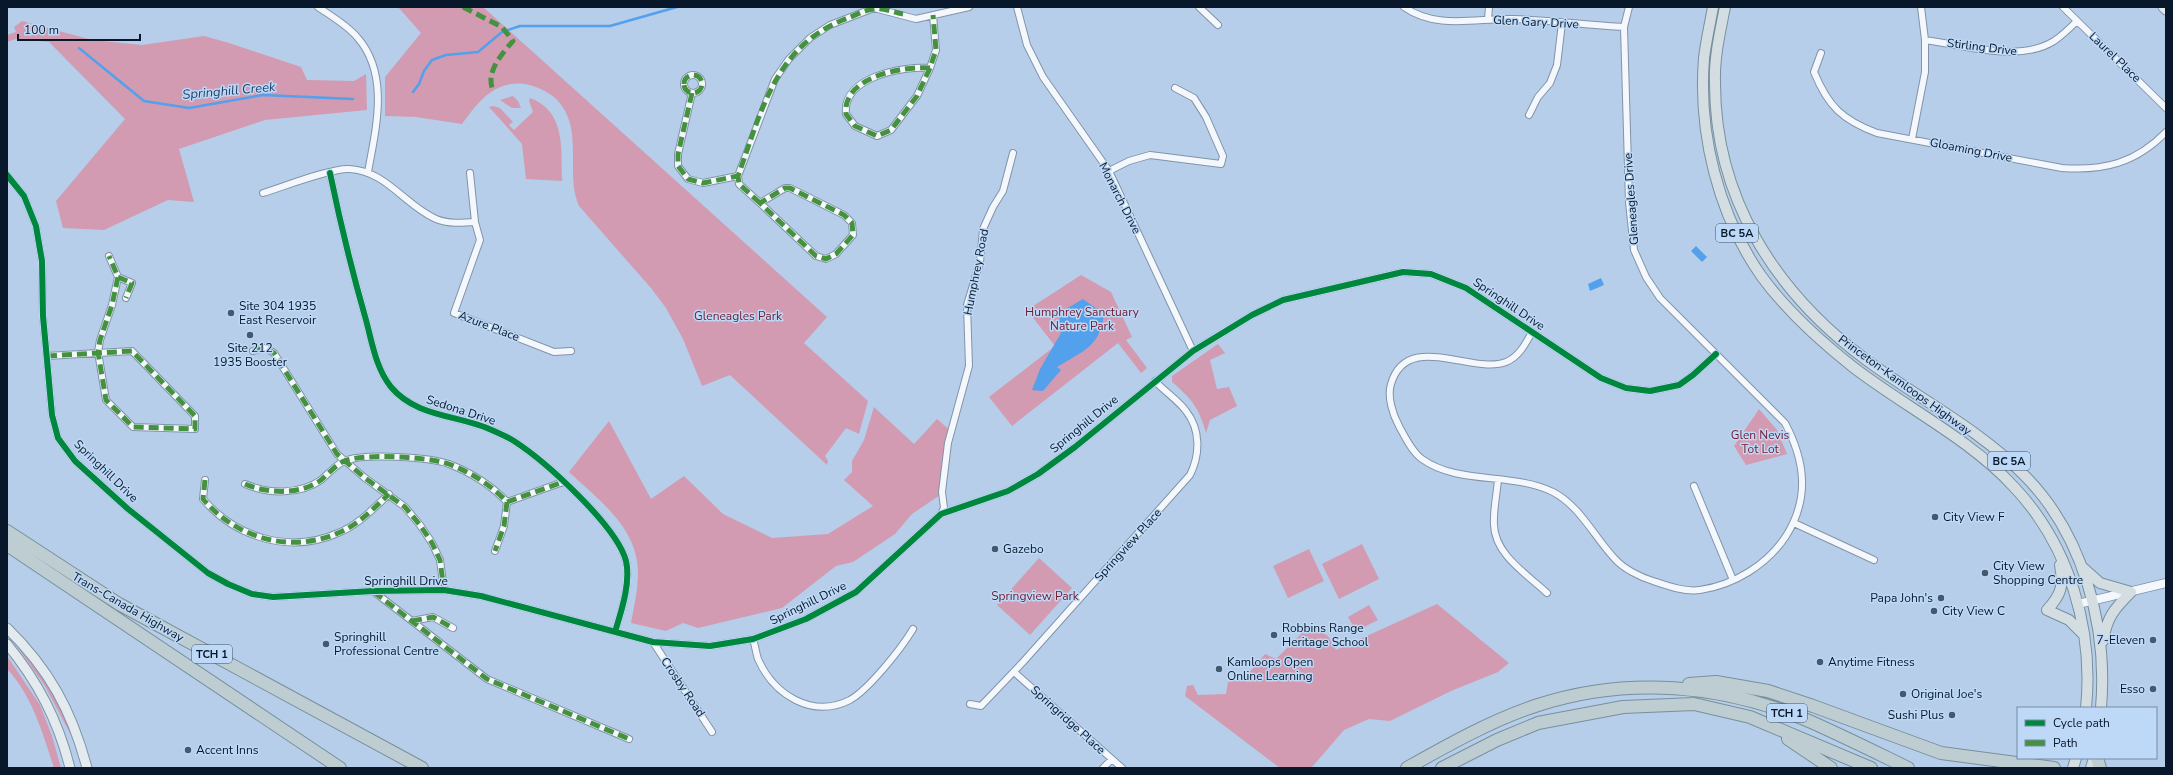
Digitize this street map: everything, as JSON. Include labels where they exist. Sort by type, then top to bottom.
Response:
[{"type":"highway","name":"Trans-Canada Highway","points":[[7,531],[119,604],[422,768]]},
{"type":"highway","name":"Trans-Canada Highway","points":[[7,545],[340,768]]},
{"type":"highway","points":[[1658,686],[1716,682],[1768,691],[1941,753],[2054,768]]},
{"type":"highway","name":"TCH 1","points":[[1407,768],[1453,743],[1536,705],[1580,693],[1622,687],[1658,686],[1709,692],[1763,705],[1808,721],[1908,768]]},
{"type":"highway","name":"TCH 1","points":[[1442,768],[1497,740],[1538,723],[1617,708],[1694,704],[1750,717],[1871,768]]},
{"type":"highway","points":[[1750,717],[1831,768]]},
{"type":"highway","points":[[2025,763],[2045,759]]},
{"type":"highway","points":[[2096,759],[2100,768]]},
{"type":"main road","name":"Princeton-Kamloops Highway","points":[[1713,7],[1704,56],[1703,82],[1707,139],[1722,197],[1743,245],[1762,276],[1786,306],[1812,332],[1853,366],[1992,466],[2028,502],[2042,522],[2056,547],[2067,570],[2078,604],[2086,654],[2086,707]]},
{"type":"main road","name":"Princeton-Kamloops Highway","points":[[1725,7],[1716,59],[1714,82],[1720,137],[1736,196],[1755,238],[1774,269],[1796,298],[1823,325],[1852,349],[1984,442],[2024,475],[2056,514],[2081,566],[2092,601],[2102,650],[2101,707]]},
{"type":"main road","points":[[2163,7],[2166,10]]},
{"type":"main road","points":[[2056,547],[2062,584],[2058,598],[2047,610],[2062,615],[2084,635]]},
{"type":"main road","points":[[2081,566],[2100,583],[2131,592],[2110,614],[2105,625],[2102,650]]},
{"type":"main road","points":[[7,628],[42,667],[61,696],[76,732],[87,768]]},
{"type":"main road","points":[[7,644],[31,674],[48,704],[70,768]]},
{"type":"street","points":[[318,7],[356,36],[369,53],[376,74],[378,81],[377,123],[368,172]]},
{"type":"street","points":[[760,203],[785,188],[790,188],[844,216],[852,223],[853,235],[836,254],[826,259],[816,256],[760,203],[740,184],[738,176],[775,79],[789,59],[810,38],[830,25],[874,8],[903,14],[916,19],[969,7]]},
{"type":"street","name":"Monarch Drive","points":[[1017,7],[1027,45],[1043,77],[1109,172],[1193,351]]},
{"type":"street","points":[[1199,7],[1218,25]]},
{"type":"street","name":"Glen Gary Drive","points":[[1404,7],[1413,13],[1440,22],[1464,22],[1488,19],[1624,27]]},
{"type":"street","points":[[1488,19],[1489,7]]},
{"type":"street","name":"Gleneagles Drive","points":[[1532,332],[1515,357],[1506,362],[1494,365],[1436,356],[1418,358],[1405,363],[1396,373],[1391,383],[1390,399],[1393,414],[1406,438],[1420,458],[1442,470],[1526,482],[1554,493],[1573,508],[1616,561],[1642,577],[1672,588],[1699,590],[1733,580],[1760,566],[1780,546],[1794,523],[1802,486],[1800,458],[1797,445],[1785,423],[1660,298],[1646,277],[1634,250],[1629,202],[1624,27],[1630,7]]},
{"type":"street","points":[[1912,139],[1925,72],[1926,40],[1922,7]]},
{"type":"street","name":"Laurel Place","points":[[2064,7],[2166,108]]},
{"type":"street","points":[[930,68],[918,67],[872,77],[863,82],[847,98],[846,114],[855,126],[877,136],[891,130],[916,96],[930,68],[936,50],[933,15]]},
{"type":"street","name":"Stirling Drive","points":[[1926,40],[2003,52],[2021,52],[2038,48],[2054,41],[2077,21]]},
{"type":"street","points":[[1529,116],[1538,97],[1550,83],[1557,65],[1562,23]]},
{"type":"street","name":"Gloaming Drive","points":[[1821,53],[1814,72],[1822,92],[1833,107],[1844,118],[1860,127],[1877,133],[2062,168],[2083,169],[2102,168],[2137,155],[2166,132]]},
{"type":"street","points":[[1109,172],[1129,161],[1150,155],[1221,164],[1223,156],[1206,117],[1194,98],[1175,88]]},
{"type":"street","points":[[692,93],[678,154],[678,166],[688,179],[703,183],[738,176]]},
{"type":"street","name":"Humphrey Road","points":[[941,514],[944,508],[942,492],[948,443],[969,366],[967,305],[980,262],[983,229],[993,207],[1003,191],[1013,153]]},
{"type":"street","points":[[263,193],[348,169],[368,172],[385,180],[416,206],[436,219],[455,223],[475,222]]},
{"type":"street","name":"Sedona Drive","points":[[330,173],[344,241],[379,367],[391,387],[405,400],[422,410],[486,428],[513,440],[535,456],[605,524],[619,542],[626,562],[626,584],[615,632]]},
{"type":"street","name":"Azure Place","points":[[470,173],[475,222],[480,240],[454,312],[554,352],[571,351]]},
{"type":"street","name":"Springhill Drive","points":[[7,175],[24,196],[36,226],[42,261],[43,316],[52,415],[58,438],[67,451],[128,509],[208,573],[228,584],[252,594],[273,597],[373,591],[444,590],[481,596],[653,642],[710,646],[753,639],[806,619],[856,592],[941,514],[1008,491],[1038,474],[1075,447],[1193,351],[1252,315],[1283,300],[1403,272],[1431,274],[1466,288],[1601,378],[1626,388],[1650,391],[1679,385],[1693,375],[1716,354]]},
{"type":"street","points":[[47,356],[98,352],[132,351],[195,416],[195,429],[133,427],[106,400],[98,352],[100,340],[112,305],[118,277],[109,256]]},
{"type":"street","points":[[118,277],[132,283],[126,298]]},
{"type":"street","points":[[253,351],[266,348],[274,353],[337,454],[344,461],[405,507],[420,524],[432,543],[440,560],[444,590]]},
{"type":"street","name":"Springview Place","points":[[970,704],[981,706],[1014,672],[1190,475],[1196,464],[1198,452],[1191,419],[1186,410],[1155,381]]},
{"type":"street","points":[[245,484],[254,488],[274,490],[305,488],[322,479],[344,461],[369,456],[398,457],[448,464],[486,482],[507,502]]},
{"type":"street","points":[[1498,479],[1494,525],[1497,541],[1503,552],[1547,592]]},
{"type":"street","points":[[205,480],[203,499],[225,520],[242,531],[258,537],[290,543],[323,539],[339,533],[361,520],[389,494]]},
{"type":"street","points":[[507,502],[562,482]]},
{"type":"street","points":[[1694,486],[1733,580]]},
{"type":"street","points":[[495,551],[504,526],[507,502]]},
{"type":"street","points":[[1794,523],[1874,560]]},
{"type":"street","points":[[2078,604],[2166,584]]},
{"type":"street","points":[[373,591],[487,679],[629,739]]},
{"type":"street","points":[[412,621],[433,617],[453,628]]},
{"type":"street","points":[[753,639],[758,659],[772,682],[789,698],[813,707],[833,706],[850,699],[864,689],[904,644],[913,629]]},
{"type":"street","name":"Crosby Road","points":[[653,642],[712,732]]},
{"type":"street","name":"Springridge Place","points":[[1014,672],[1122,768]]},
{"type":"street","points":[[1103,768],[1112,759]]},
{"type":"green space","name":"Gleneagles Park","points":[[398,7],[483,7],[827,317],[804,343],[868,401],[859,434],[846,428],[825,456],[828,461],[827,465],[730,375],[702,386],[683,339],[666,308],[651,288],[579,206],[573,179],[573,150],[570,122],[564,110],[555,98],[548,93],[537,87],[525,84],[504,85],[488,94],[474,108],[462,124],[416,117],[385,116],[385,77],[421,33]]},
{"type":"green space","points":[[22,21],[92,40],[142,45],[204,36],[301,67],[307,80],[354,81],[366,74],[367,110],[265,120],[179,149],[194,202],[168,200],[104,230],[63,228],[56,201],[125,119],[49,42],[16,39],[7,42],[7,35],[16,32],[14,27]]},
{"type":"green space","points":[[513,96],[518,101],[521,108],[512,108],[500,100]]},
{"type":"green space","points":[[530,98],[542,104],[550,112],[556,122],[561,144],[562,181],[526,179],[522,144],[489,107],[493,106],[500,108],[513,122],[509,125],[514,130],[533,112],[529,101]]},
{"type":"green space","name":"Humphrey Sanctuary Nature Park","points":[[1081,275],[1111,292],[1132,337],[1126,340],[1147,368],[1141,373],[1118,343],[1012,426],[989,397],[1055,346],[1027,310]]},
{"type":"green space","points":[[1218,344],[1225,353],[1210,360],[1217,389],[1229,387],[1237,406],[1210,420],[1206,433],[1201,417],[1194,404],[1172,382],[1172,376]]},
{"type":"green space","points":[[874,407],[914,444],[937,419],[952,432],[943,493],[912,514],[895,534],[853,562],[836,566],[782,608],[698,628],[683,623],[666,631],[631,623],[637,592],[638,573],[636,557],[631,542],[615,516],[569,472],[609,421],[651,499],[684,476],[723,514],[772,538],[828,534],[873,506],[844,480],[852,472],[852,461],[864,440]]},
{"type":"green space","name":"Glen Nevis Tot Lot","points":[[1759,409],[1777,430],[1787,454],[1746,465],[1734,446]]},
{"type":"green space","points":[[1362,544],[1379,579],[1339,599],[1322,564]]},
{"type":"green space","points":[[1309,549],[1324,581],[1288,598],[1273,566]]},
{"type":"green space","name":"Springview Park","points":[[1039,558],[1072,588],[1030,635],[997,605]]},
{"type":"green space","points":[[1437,604],[1509,663],[1498,672],[1451,691],[1390,721],[1369,719],[1344,730],[1313,766],[1308,768],[1280,768],[1185,696],[1187,686],[1193,685],[1198,695],[1226,694],[1228,682],[1243,680],[1265,654],[1276,659],[1310,625],[1328,636],[1336,650]]},
{"type":"green space","points":[[1369,605],[1378,620],[1356,631],[1348,617]]},
{"type":"green space","points":[[14,642],[34,664],[51,688],[65,714],[74,741],[45,686]]},
{"type":"green space","points":[[7,656],[40,705],[52,736],[61,768],[54,768],[41,729],[30,703],[16,679],[7,669]]},
{"type":"water","points":[[1696,246],[1707,257],[1702,262],[1691,251]]},
{"type":"water","points":[[1601,278],[1604,285],[1590,291],[1588,284]]},
{"type":"water","points":[[1083,299],[1104,314],[1099,334],[1089,347],[1057,367],[1061,370],[1043,391],[1032,390],[1040,369],[1061,333],[1059,313]]},
{"type":"waterway","name":"Springhill Creek","points":[[413,92],[419,84],[424,71],[432,60],[446,55],[478,52],[502,32],[520,26],[610,26],[677,7]]},
{"type":"waterway","name":"Springhill Creek","points":[[79,48],[144,101],[189,108],[263,95],[353,99]]},
{"type":"marked path","points":[[463,7],[502,27],[513,41],[500,57],[493,70],[491,77],[493,90]]},
{"type":"marked path","points":[[760,203],[739,184],[738,176],[764,104],[787,62],[803,45],[823,30],[860,13],[870,10],[884,9],[903,14]]},
{"type":"marked path","points":[[930,68],[917,96],[891,130],[877,136],[855,126],[846,114],[847,101],[854,91],[863,83],[876,76],[890,72],[904,69],[930,68],[936,50],[933,15]]},
{"type":"marked path","points":[[693,75],[699,78],[702,84],[699,90],[693,93],[687,90],[684,84],[687,78],[693,75]]},
{"type":"marked path","points":[[692,93],[678,154],[678,166],[688,179],[703,183],[738,176]]},
{"type":"marked path","points":[[785,188],[790,188],[844,215],[852,223],[853,235],[836,254],[826,259],[816,256],[760,203],[785,188]]},
{"type":"marked path","points":[[47,356],[132,351],[195,416],[195,429],[133,427],[106,400],[98,352],[100,340],[112,305],[118,277],[109,256]]},
{"type":"marked path","points":[[118,277],[132,283],[126,298]]},
{"type":"marked path","points":[[253,351],[266,348],[274,353],[337,454],[365,478],[405,507],[420,525],[432,543],[440,560],[444,590]]},
{"type":"marked path","points":[[245,484],[264,490],[274,491],[304,488],[321,480],[344,461],[366,457],[427,459],[449,464],[466,471],[481,480],[507,502],[504,526],[495,551]]},
{"type":"marked path","points":[[205,480],[203,499],[216,513],[231,524],[248,532],[283,542],[301,542],[320,539],[345,530],[359,521],[389,494]]},
{"type":"marked path","points":[[507,502],[563,482]]},
{"type":"marked path","points":[[374,592],[487,679],[629,739]]},
{"type":"marked path","points":[[412,621],[433,617],[453,628]]},
{"type":"cycle path","points":[[330,173],[346,246],[373,346],[378,364],[386,380],[401,397],[412,404],[436,414],[487,428],[514,441],[543,463],[595,513],[609,530],[620,547],[626,561],[626,588],[615,632]]},
{"type":"cycle path","points":[[7,175],[24,196],[36,226],[42,261],[43,316],[52,415],[58,438],[75,461],[128,509],[208,573],[228,584],[252,594],[273,597],[373,591],[444,590],[481,596],[653,642],[710,646],[753,639],[806,619],[856,592],[941,514],[1008,491],[1038,474],[1075,447],[1193,351],[1252,315],[1283,300],[1403,272],[1431,274],[1466,288],[1601,378],[1626,388],[1650,391],[1679,385],[1693,375],[1716,354]]},
{"type":"place","name":"Site 304 1935 East Reservoir","points":[[231,313]]},
{"type":"place","name":"Site 212 1935 Booster","points":[[250,335]]},
{"type":"place","name":"City View F","points":[[1935,517]]},
{"type":"place","name":"Gazebo","points":[[995,549]]},
{"type":"place","name":"City View Shopping Centre","points":[[1985,573]]},
{"type":"place","name":"Papa John's","points":[[1941,598]]},
{"type":"place","name":"City View C","points":[[1934,611]]},
{"type":"place","name":"Robbins Range Heritage School","points":[[1274,635]]},
{"type":"place","name":"7-Eleven","points":[[2153,640]]},
{"type":"place","name":"Springhill Professional Centre","points":[[326,644]]},
{"type":"place","name":"Anytime Fitness","points":[[1820,662]]},
{"type":"place","name":"Kamloops Open Online Learning","points":[[1219,669]]},
{"type":"place","name":"Esso","points":[[2153,689]]},
{"type":"place","name":"Original Joe's","points":[[1903,694]]},
{"type":"place","name":"Sushi Plus","points":[[1952,715]]},
{"type":"place","name":"Accent Inns","points":[[188,750]]}]
